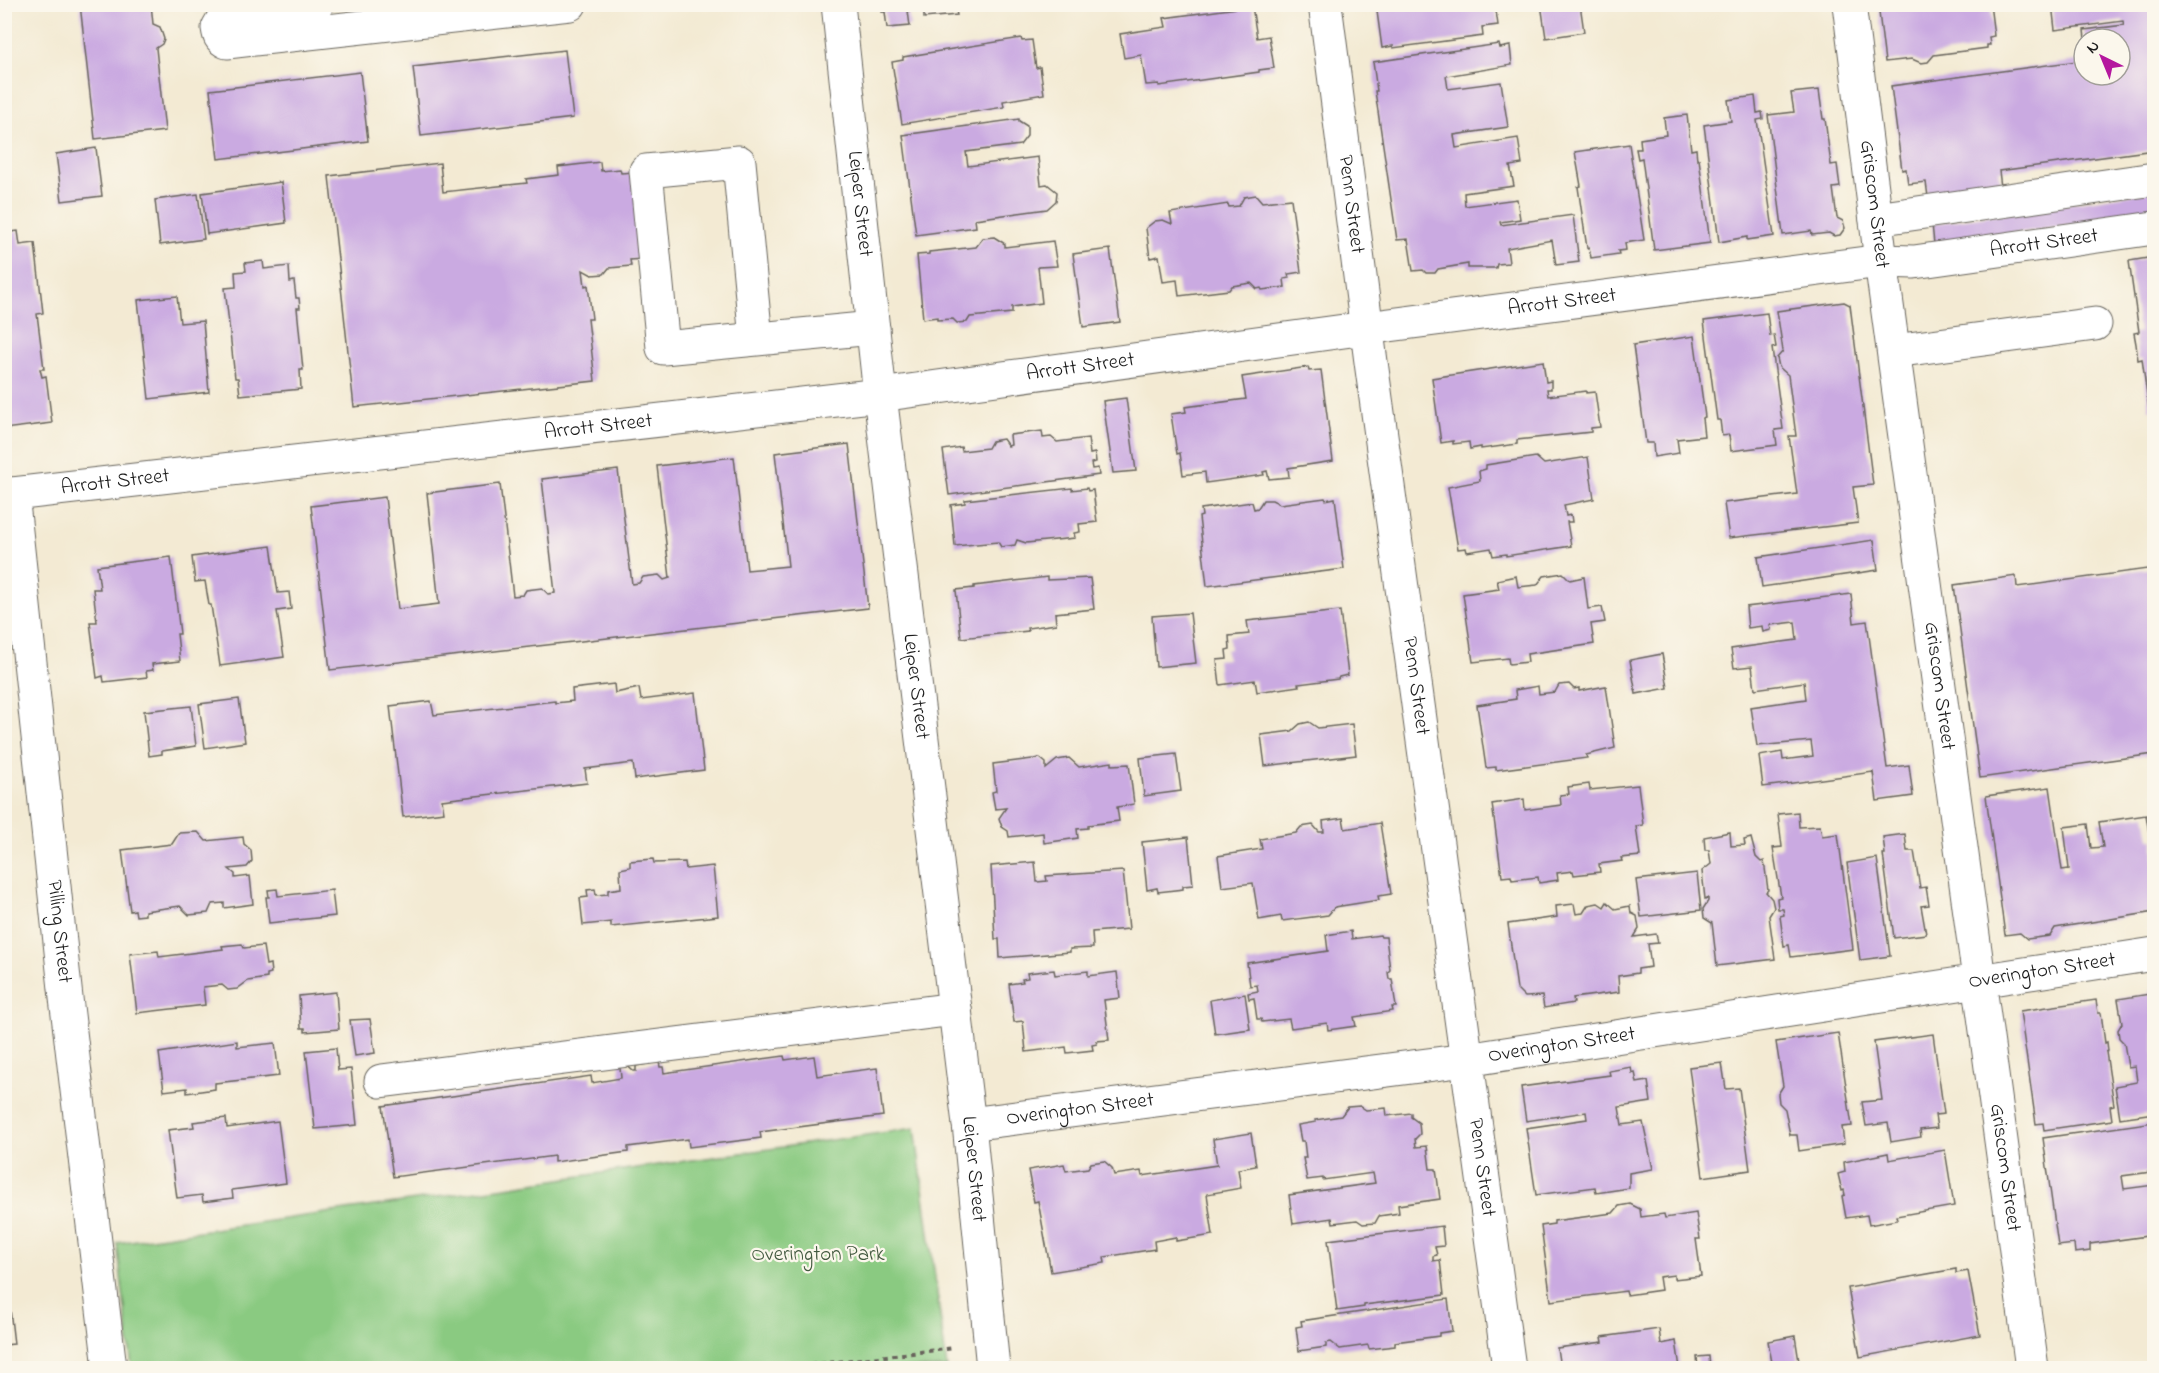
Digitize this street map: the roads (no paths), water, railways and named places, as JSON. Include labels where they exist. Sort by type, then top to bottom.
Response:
[{"type":"street","points":[[317,4],[232,14],[222,21],[218,28],[219,34],[222,40],[227,42],[570,4]]},
{"type":"street","name":"Leiper Street","points":[[838,4],[880,395],[969,1124],[992,1356]]},
{"type":"street","name":"Penn Street","points":[[1325,4],[1366,328],[1509,1368]]},
{"type":"street","name":"Griscom Street","points":[[1849,4],[1881,261],[2032,1368]]},
{"type":"street","points":[[756,339],[739,162],[646,171],[663,348],[873,328]]},
{"type":"street","points":[[1876,219],[2154,180]]},
{"type":"street","name":"Arrott Street","points":[[8,495],[880,395],[1366,328],[1881,261],[1914,262],[2154,228]]},
{"type":"street","points":[[1894,351],[2095,324]]},
{"type":"street","name":"Pilling Street","points":[[8,495],[110,1368]]},
{"type":"street","name":"Overington Street","points":[[969,1124],[1466,1060],[2154,954]]},
{"type":"street","points":[[381,1081],[955,1009]]},
{"type":"park label","name":"Overington Park","points":[[818,1255]]}]
